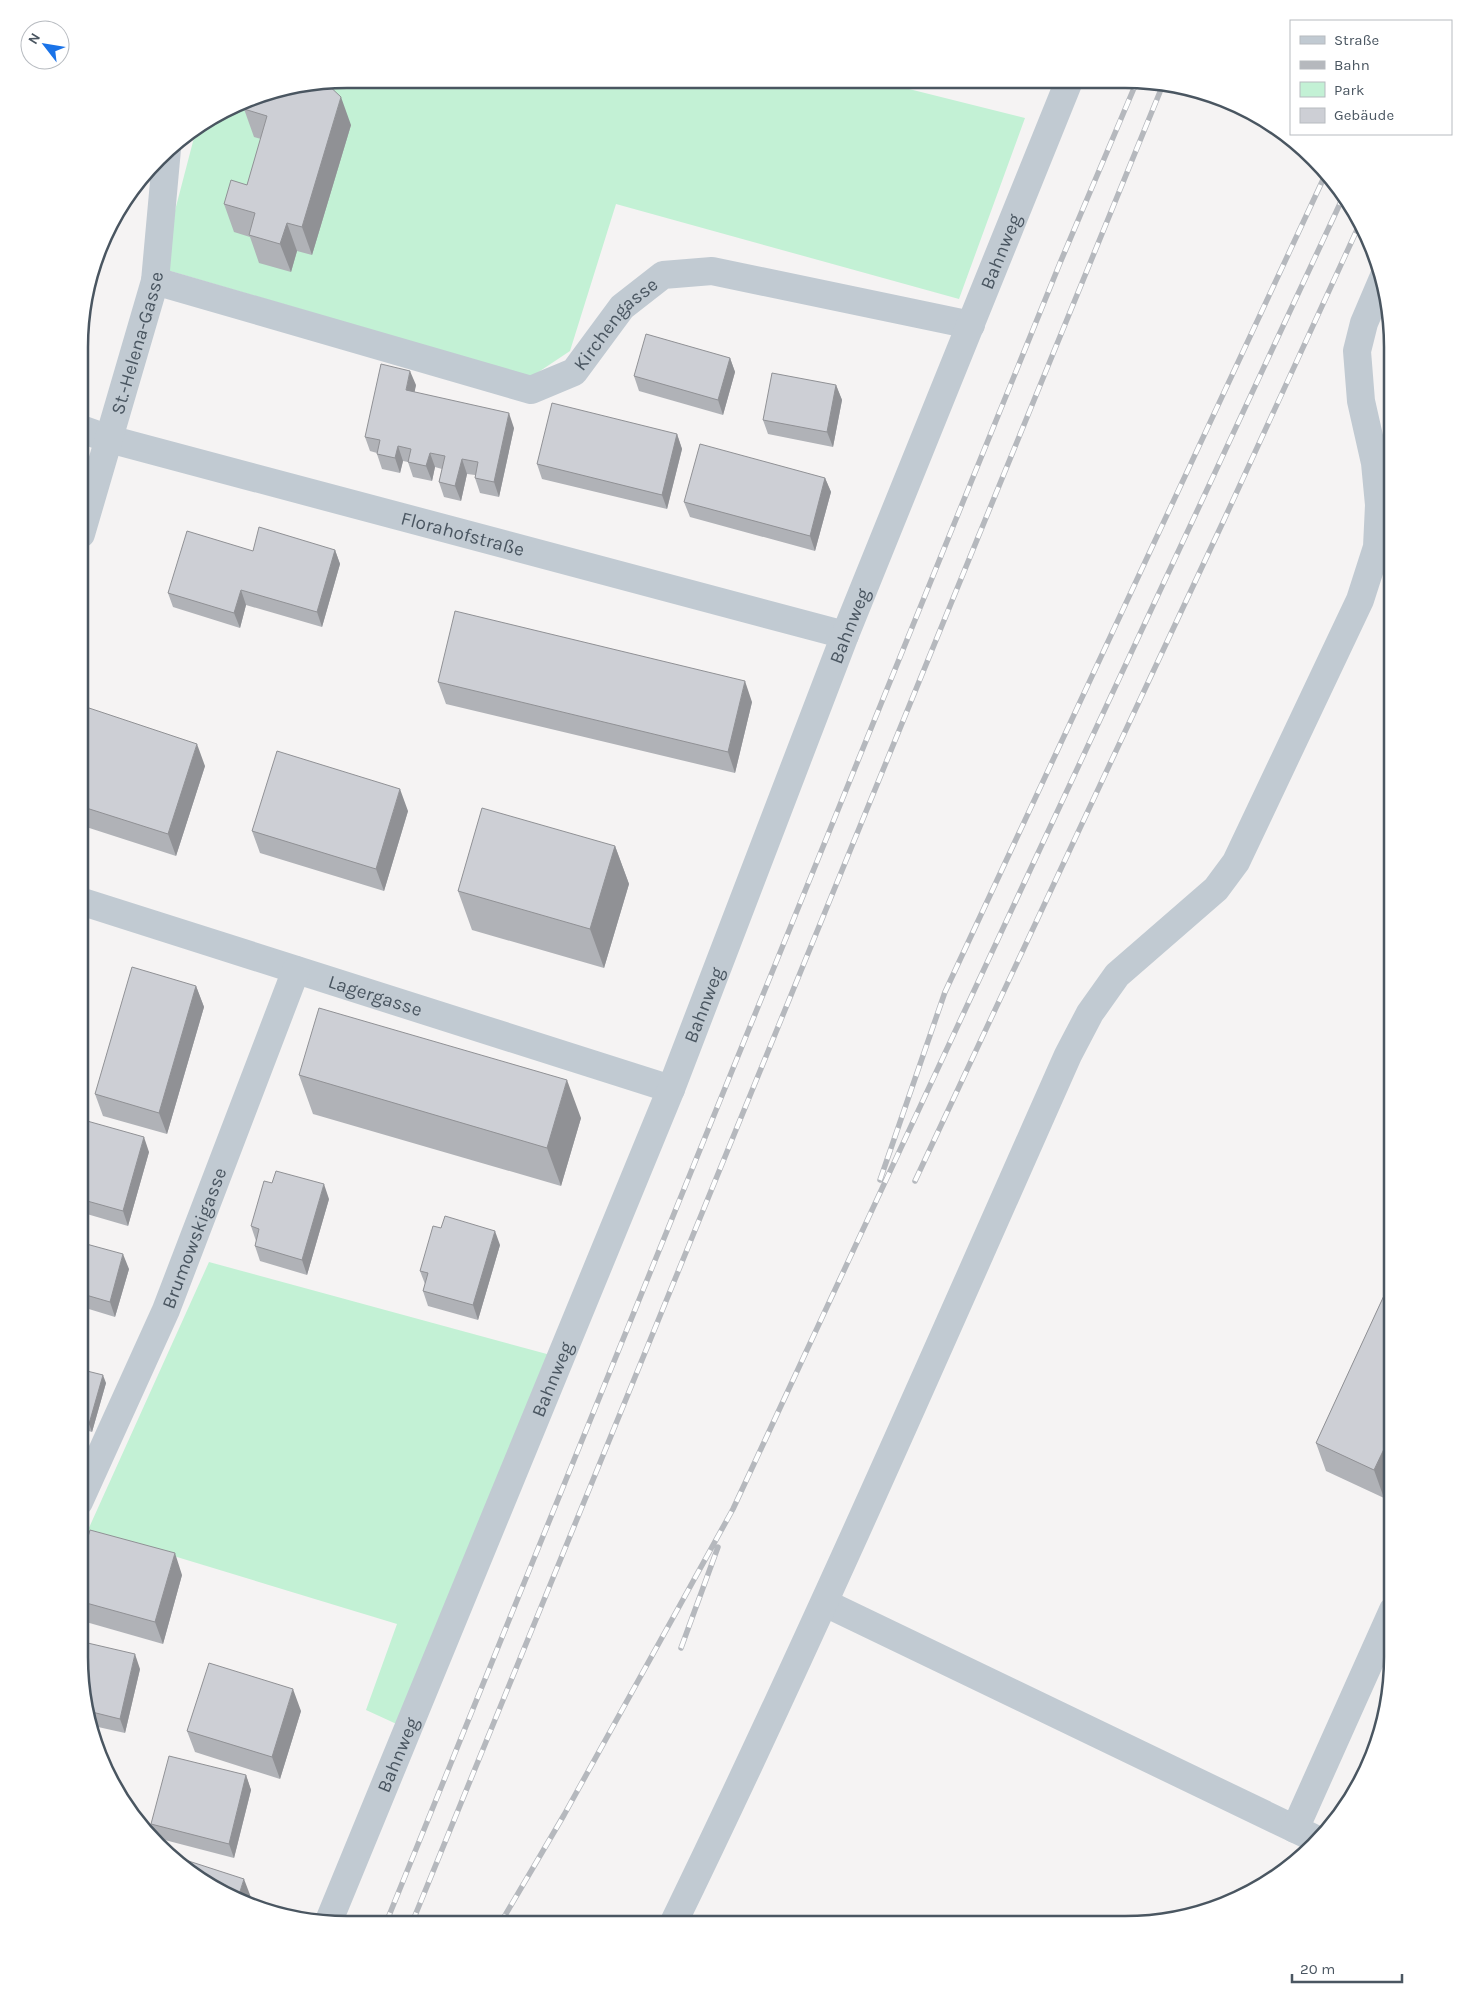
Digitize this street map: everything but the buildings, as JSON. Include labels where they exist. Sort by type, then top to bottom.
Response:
[{"type":"street","name":"Bahnweg","points":[[331,1916],[671,1089],[845,635],[1066,88]]},
{"type":"street","name":"St.-Helena-Gasse","points":[[88,510],[155,281],[165,161]]},
{"type":"street","name":"Kirchengasse","points":[[155,281],[531,390],[574,372],[622,307],[663,275],[712,270],[972,324]]},
{"type":"street","points":[[677,1916],[825,1603],[1068,1055],[1090,1013],[1117,975],[1216,889],[1236,862],[1360,600],[1376,546],[1379,505],[1375,463],[1361,401],[1357,351],[1364,323],[1378,289]]},
{"type":"street","name":"Florahofstraße","points":[[88,431],[845,635]]},
{"type":"street","name":"Lagergasse","points":[[88,904],[671,1089]]},
{"type":"street","name":"Brumowskigasse","points":[[88,1482],[166,1310],[296,970]]},
{"type":"street","points":[[825,1603],[1306,1835],[1384,1639]]},
{"type":"green space","points":[[330,88],[905,88],[1025,118],[959,299],[616,204],[570,351],[531,377],[160,268],[194,137],[232,114],[264,101],[296,92]]},
{"type":"green space","points":[[209,1262],[569,1360],[414,1732],[366,1710],[397,1624],[88,1530]]},
{"type":"railway","points":[[389,1916],[1060,263],[1134,88]]},
{"type":"railway","points":[[415,1916],[1161,90]]},
{"type":"railway","points":[[880,1180],[945,992],[1323,180]]},
{"type":"railway","points":[[505,1916],[564,1815],[733,1509],[1341,202]]},
{"type":"railway","points":[[915,1181],[1223,522],[1357,230]]},
{"type":"railway","points":[[681,1648],[718,1547]]}]
